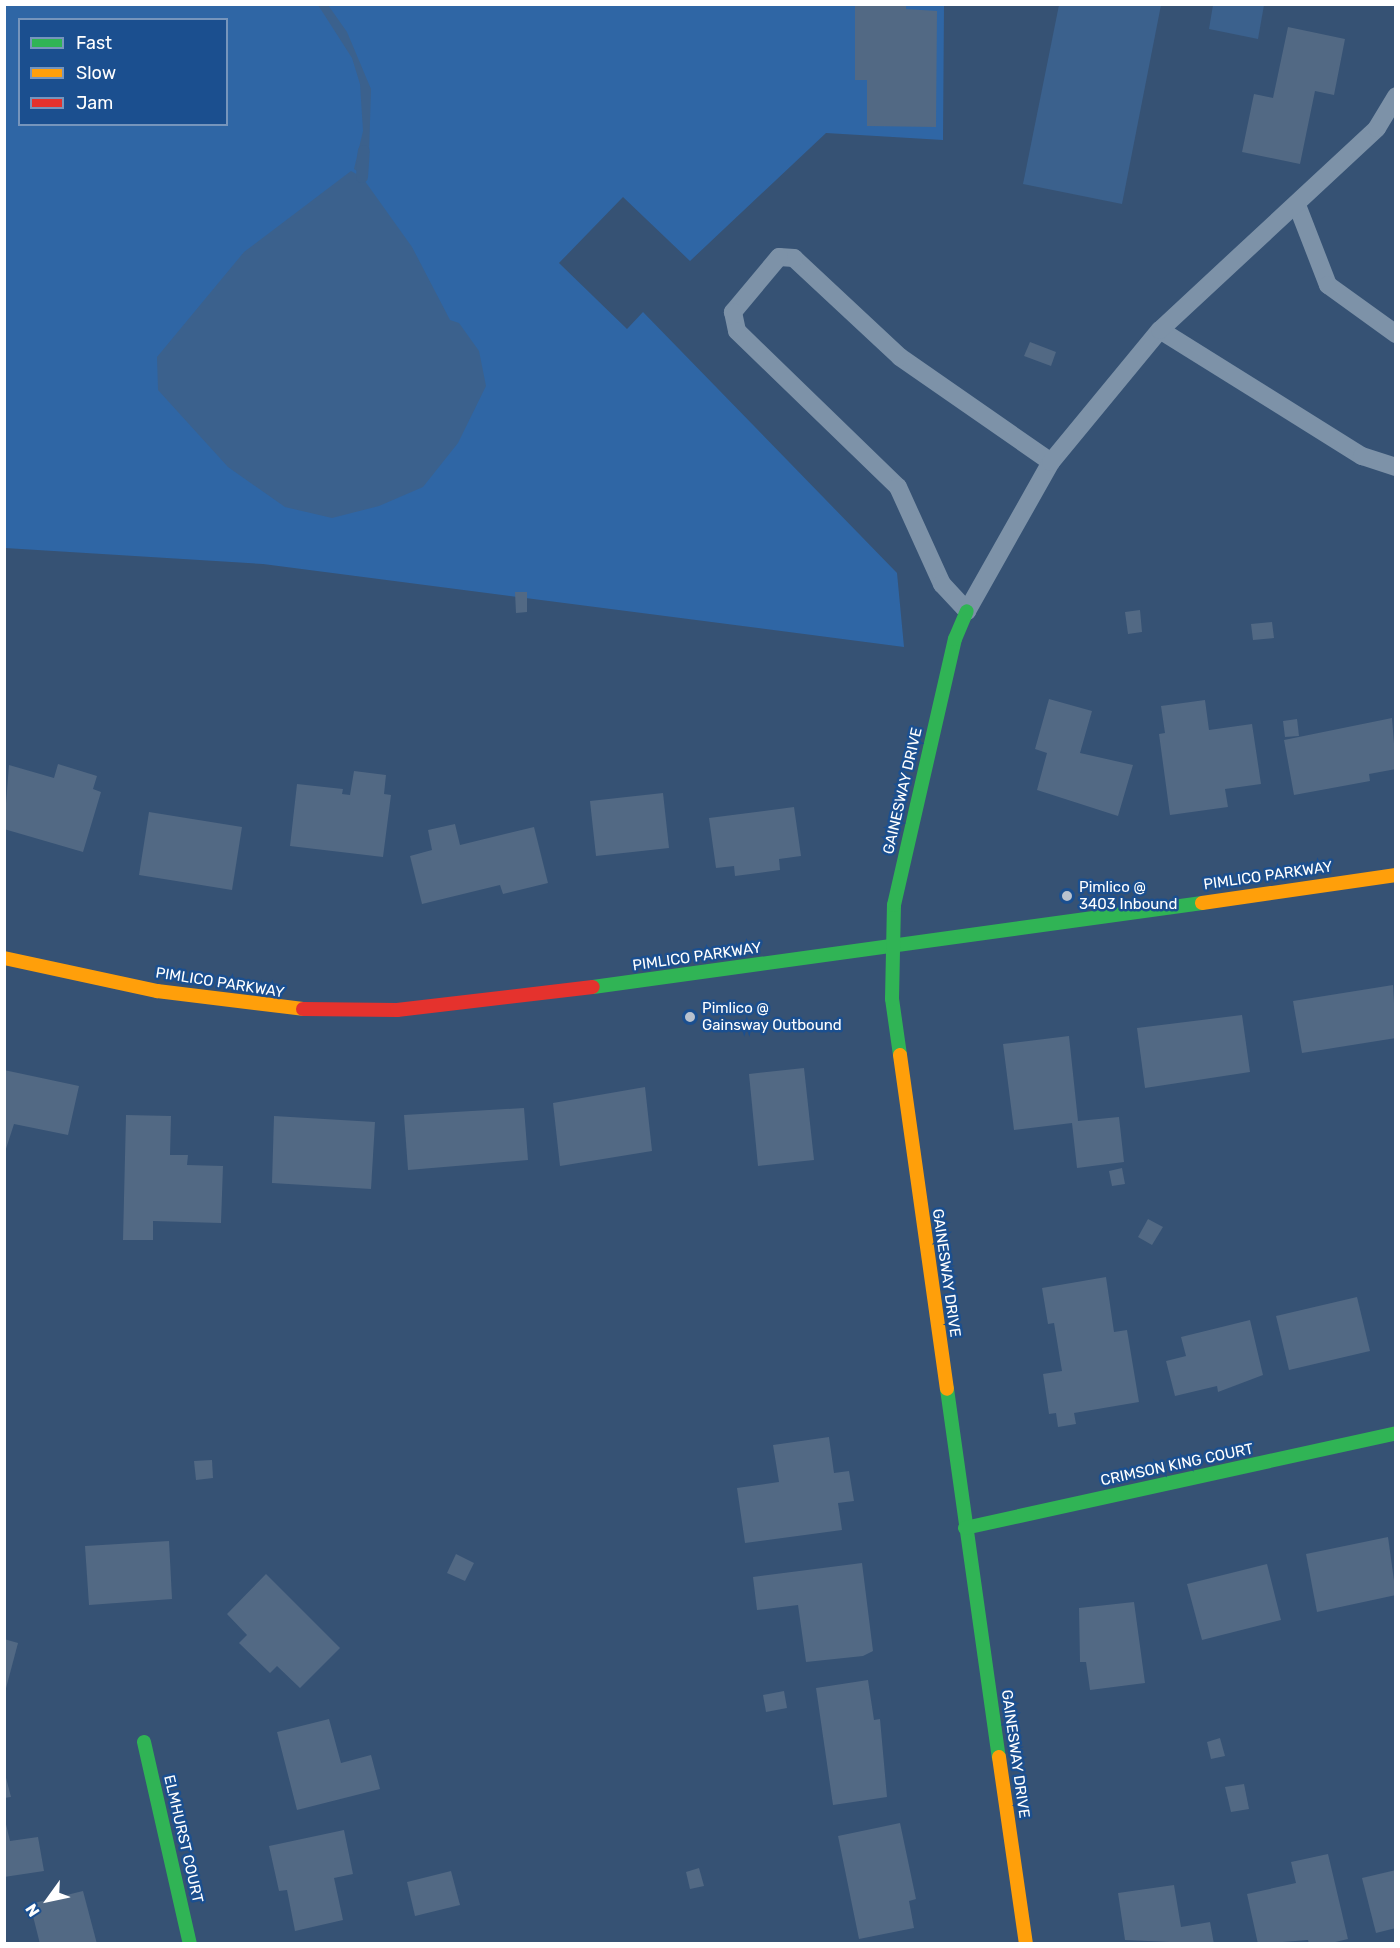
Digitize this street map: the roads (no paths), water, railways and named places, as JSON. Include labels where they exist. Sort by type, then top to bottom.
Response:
[{"type":"street","name":"GAINESWAY DRIVE","points":[[967,611],[955,639],[894,905],[892,999],[965,1528],[1026,1944]]},
{"type":"street","name":"PIMLICO PARKWAY","points":[[4,958],[157,991],[331,1013],[562,993],[1395,874]]},
{"type":"street","name":"CRIMSON KING COURT","points":[[965,1528],[1395,1433]]},
{"type":"street","name":"ELMHURST COURT","points":[[144,1742],[190,1944]]},
{"type":"lane","points":[[1051,462],[900,357],[794,258],[779,257],[733,312],[737,331],[898,487],[942,584],[967,611],[1051,462],[1160,330],[1297,205],[1377,128],[1395,96]]},
{"type":"lane","points":[[1297,205],[1328,285],[1395,334]]},
{"type":"lane","points":[[1160,330],[1362,456],[1395,467]]},
{"type":"waterway","points":[[362,177],[364,151]]},
{"type":"place","name":"Pimlico @ 3403 Inbound","points":[[1067,896]]},
{"type":"place","name":"Pimlico @ Gainsway Outbound","points":[[690,1017]]}]
